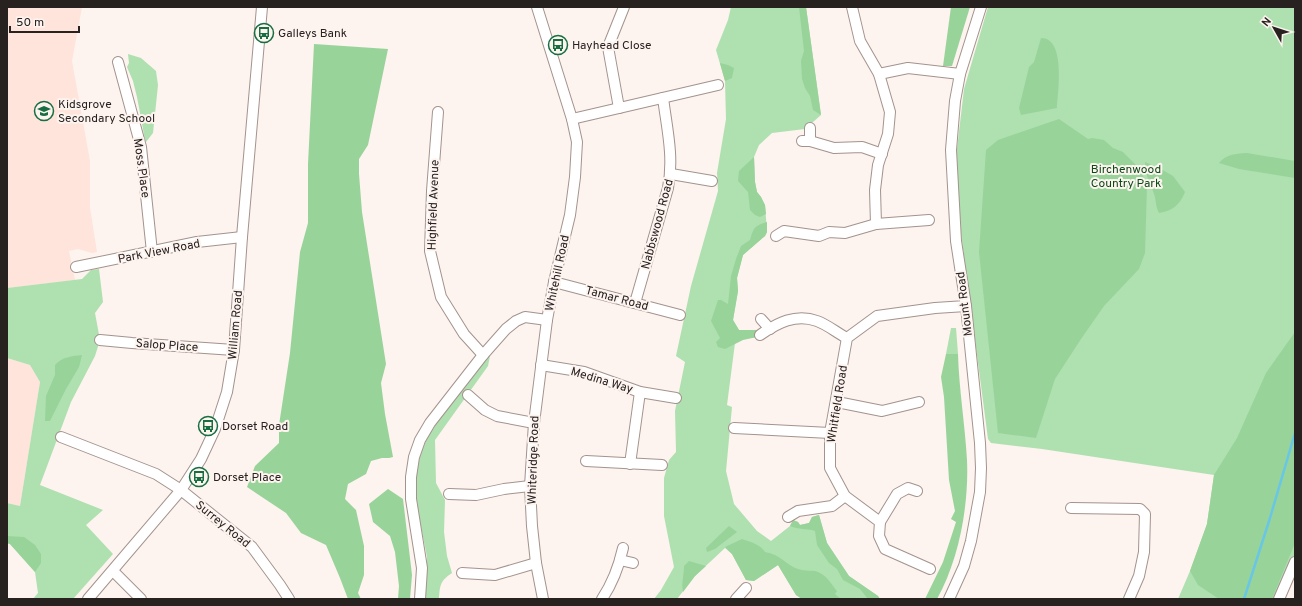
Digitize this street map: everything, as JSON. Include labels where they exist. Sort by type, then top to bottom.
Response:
[{"type":"street","name":"William Road","points":[[88,599],[181,490],[201,459],[215,429],[227,392],[234,350],[242,237],[262,7]]},
{"type":"street","name":"Whitehill Road","points":[[420,599],[422,568],[411,499],[411,477],[414,456],[420,440],[430,423],[483,355],[516,321],[525,317],[547,320],[554,282],[570,215],[578,142],[572,119],[534,7]]},
{"type":"street","points":[[619,108],[608,47],[624,7]]},
{"type":"street","points":[[852,7],[860,42],[879,74],[890,112],[888,134],[878,165],[875,190],[876,224]]},
{"type":"street","name":"Mount Road","points":[[949,599],[964,566],[971,541],[980,492],[980,443],[966,306],[956,240],[951,150],[955,101],[960,74],[981,7]]},
{"type":"street","name":"Moss Place","points":[[118,62],[141,147],[152,252]]},
{"type":"street","points":[[879,74],[908,68],[960,74]]},
{"type":"street","points":[[572,119],[718,85]]},
{"type":"street","name":"Nabbswood Road","points":[[635,303],[671,174],[671,155],[663,98]]},
{"type":"street","name":"Highfield Avenue","points":[[438,112],[432,191],[430,251],[442,297],[464,334],[483,355]]},
{"type":"street","points":[[810,128],[806,141],[834,148],[862,147],[882,154]]},
{"type":"street","points":[[671,174],[712,181]]},
{"type":"street","points":[[776,236],[784,231],[819,236],[829,232],[845,233],[876,224],[928,220]]},
{"type":"street","name":"Park View Road","points":[[76,267],[198,242],[242,237]]},
{"type":"street","name":"Tamar Road","points":[[554,282],[680,315]]},
{"type":"street","points":[[760,335],[777,324],[798,317],[817,321],[847,338],[877,316],[935,308],[966,306]]},
{"type":"street","points":[[762,319],[770,329]]},
{"type":"street","name":"Whiteridge Road","points":[[543,599],[536,564],[530,486],[534,423],[547,320]]},
{"type":"street","name":"Whitfield Road","points":[[847,338],[837,402],[830,433],[830,468],[845,496],[880,522]]},
{"type":"street","name":"Salop Place","points":[[100,340],[234,350]]},
{"type":"street","name":"Medina Way","points":[[541,365],[584,372],[640,392],[676,398]]},
{"type":"street","name":"Medina Way","points":[[630,464],[640,392]]},
{"type":"street","points":[[468,395],[485,410],[497,416],[534,423]]},
{"type":"street","points":[[837,402],[882,411],[919,402]]},
{"type":"street","points":[[735,426],[830,433]]},
{"type":"street","points":[[61,437],[156,474],[181,490]]},
{"type":"street","points":[[586,461],[662,465]]},
{"type":"street","points":[[449,494],[460,490],[476,495],[504,489],[530,486]]},
{"type":"street","points":[[911,486],[897,494],[880,522],[880,536],[885,549],[930,569]]},
{"type":"street","name":"Surrey Road","points":[[181,490],[252,547],[289,599]]},
{"type":"street","points":[[788,518],[798,511],[832,506],[845,496]]},
{"type":"street","points":[[1071,508],[1140,509],[1145,514],[1144,552],[1139,576],[1129,598]]},
{"type":"street","points":[[602,599],[607,591],[624,548]]},
{"type":"street","points":[[620,560],[633,563]]},
{"type":"street","points":[[1279,599],[1295,562]]},
{"type":"street","points":[[462,573],[481,579],[536,564]]},
{"type":"street","points":[[113,571],[141,599]]},
{"type":"street","points":[[736,599],[746,588]]},
{"type":"shaded area","name":"Kidsgrove Secondary School","points":[[7,7],[82,7],[72,61],[90,161],[90,208],[97,252],[92,253],[78,249],[69,251],[75,280],[7,288]]},
{"type":"shaded area","points":[[7,358],[30,365],[40,382],[20,506],[7,503]]},
{"type":"green space","points":[[731,7],[806,7],[821,115],[805,129],[772,133],[759,145],[754,157],[755,182],[757,192],[765,205],[767,232],[765,236],[743,255],[737,278],[738,291],[733,320],[739,330],[759,330],[757,337],[743,339],[735,343],[727,405],[732,407],[726,471],[734,504],[757,531],[771,541],[790,526],[793,520],[798,522],[800,525],[809,523],[812,517],[819,515],[827,543],[849,576],[878,596],[880,599],[802,599],[796,595],[778,565],[754,581],[746,580],[732,554],[725,548],[695,576],[677,599],[654,599],[674,567],[664,516],[664,478],[669,460],[676,452],[675,411],[685,362],[676,356],[691,286],[718,191],[717,173],[726,119],[725,81],[716,50],[728,20]]},
{"type":"green space","points":[[799,7],[806,7],[821,115],[813,110],[810,96],[802,79],[801,61],[804,51]]},
{"type":"green space","points":[[951,7],[970,7],[952,66],[943,66]]},
{"type":"green space","name":"Birchenwood Country Park","points":[[988,7],[1295,7],[1295,563],[1280,599],[1178,599],[1207,524],[1214,475],[1042,449],[991,443],[988,439],[961,233],[957,149],[964,89]]},
{"type":"green space","points":[[1041,38],[1049,40],[1054,47],[1057,56],[1059,79],[1057,108],[1021,115],[1019,108],[1029,67],[1034,62]]},
{"type":"green space","points":[[314,44],[388,49],[368,145],[359,159],[359,174],[362,212],[386,364],[381,383],[393,457],[371,461],[366,474],[348,484],[345,499],[356,510],[364,546],[364,575],[358,593],[361,599],[348,599],[326,545],[301,533],[286,513],[247,487],[255,466],[279,443],[279,425],[290,353],[300,252],[308,223],[308,164]]},
{"type":"green space","points":[[128,54],[141,58],[156,71],[158,85],[153,133],[146,142],[133,81],[127,67],[129,63]]},
{"type":"green space","points":[[720,63],[734,68],[732,78],[725,81]]},
{"type":"green space","points":[[1059,119],[1088,139],[1092,138],[1104,140],[1113,148],[1123,152],[1137,166],[1147,186],[1145,253],[1139,269],[1104,306],[1055,379],[1036,438],[998,433],[979,252],[986,150],[998,140]]},
{"type":"green space","points":[[1247,153],[1295,161],[1295,178],[1239,169],[1219,163],[1231,155]]},
{"type":"green space","points":[[754,157],[757,192],[765,205],[766,214],[760,217],[755,215],[750,210],[748,192],[738,181],[739,171]]},
{"type":"green space","points":[[1145,162],[1173,176],[1185,192],[1178,204],[1172,209],[1159,213],[1154,193],[1147,175]]},
{"type":"green space","points":[[767,222],[767,232],[765,236],[743,255],[737,278],[738,291],[733,320],[739,330],[759,330],[757,337],[743,340],[725,349],[718,347],[716,342],[720,338],[711,321],[718,300],[728,304],[731,276],[741,246],[750,240],[755,228]]},
{"type":"green space","points":[[99,269],[103,302],[95,313],[100,340],[95,356],[71,402],[40,485],[103,510],[86,525],[113,554],[73,599],[33,599],[38,593],[35,572],[10,544],[7,543],[7,503],[20,506],[40,382],[30,365],[7,358],[7,288],[82,279],[91,270]]},
{"type":"green space","points":[[951,328],[956,328],[958,354],[946,354]]},
{"type":"green space","points":[[1295,332],[1295,543],[1272,599],[1219,599],[1198,585],[1190,571],[1207,524],[1214,475],[1237,438],[1266,373]]},
{"type":"green space","points":[[946,354],[958,354],[967,460],[966,495],[957,550],[945,584],[937,599],[925,599],[943,562],[956,522],[951,519],[955,511],[949,480],[944,397],[941,377]]},
{"type":"green space","points":[[82,355],[79,367],[50,421],[45,421],[46,396],[55,375],[55,365],[71,356]]},
{"type":"green space","points":[[490,356],[488,366],[435,440],[436,483],[445,500],[444,532],[447,556],[452,573],[445,578],[441,584],[439,599],[425,599],[427,557],[418,511],[416,490],[420,456],[427,438],[437,423],[486,357]]},
{"type":"green space","points":[[388,489],[403,499],[412,575],[410,599],[398,599],[399,586],[395,552],[390,536],[373,522],[369,504]]},
{"type":"green space","points":[[819,515],[827,543],[849,576],[878,596],[880,599],[868,599],[860,589],[843,580],[837,569],[829,563],[817,545],[815,531],[790,526],[793,520],[798,522],[800,525],[809,523],[812,517]]},
{"type":"green space","points":[[729,526],[737,532],[715,549],[707,552],[706,548]]},
{"type":"green space","points":[[7,536],[24,537],[35,545],[41,554],[41,563],[35,572],[10,544],[7,543]]},
{"type":"green space","points":[[742,539],[758,545],[765,552],[779,557],[794,567],[801,570],[815,571],[823,574],[837,591],[835,594],[841,599],[802,599],[796,595],[778,565],[754,581],[746,580],[732,554],[725,547]]},
{"type":"green space","points":[[689,561],[706,566],[695,576],[683,592],[682,586],[684,566]]},
{"type":"waterway","points":[[1244,599],[1295,433]]},
{"type":"place","name":"Galleys Bank","points":[[264,33]]},
{"type":"place","name":"Hayhead Close","points":[[558,45]]},
{"type":"place","name":"Kidsgrove Secondary School","points":[[44,111]]},
{"type":"place","name":"Dorset Road","points":[[208,426]]},
{"type":"place","name":"Dorset Place","points":[[199,477]]}]
